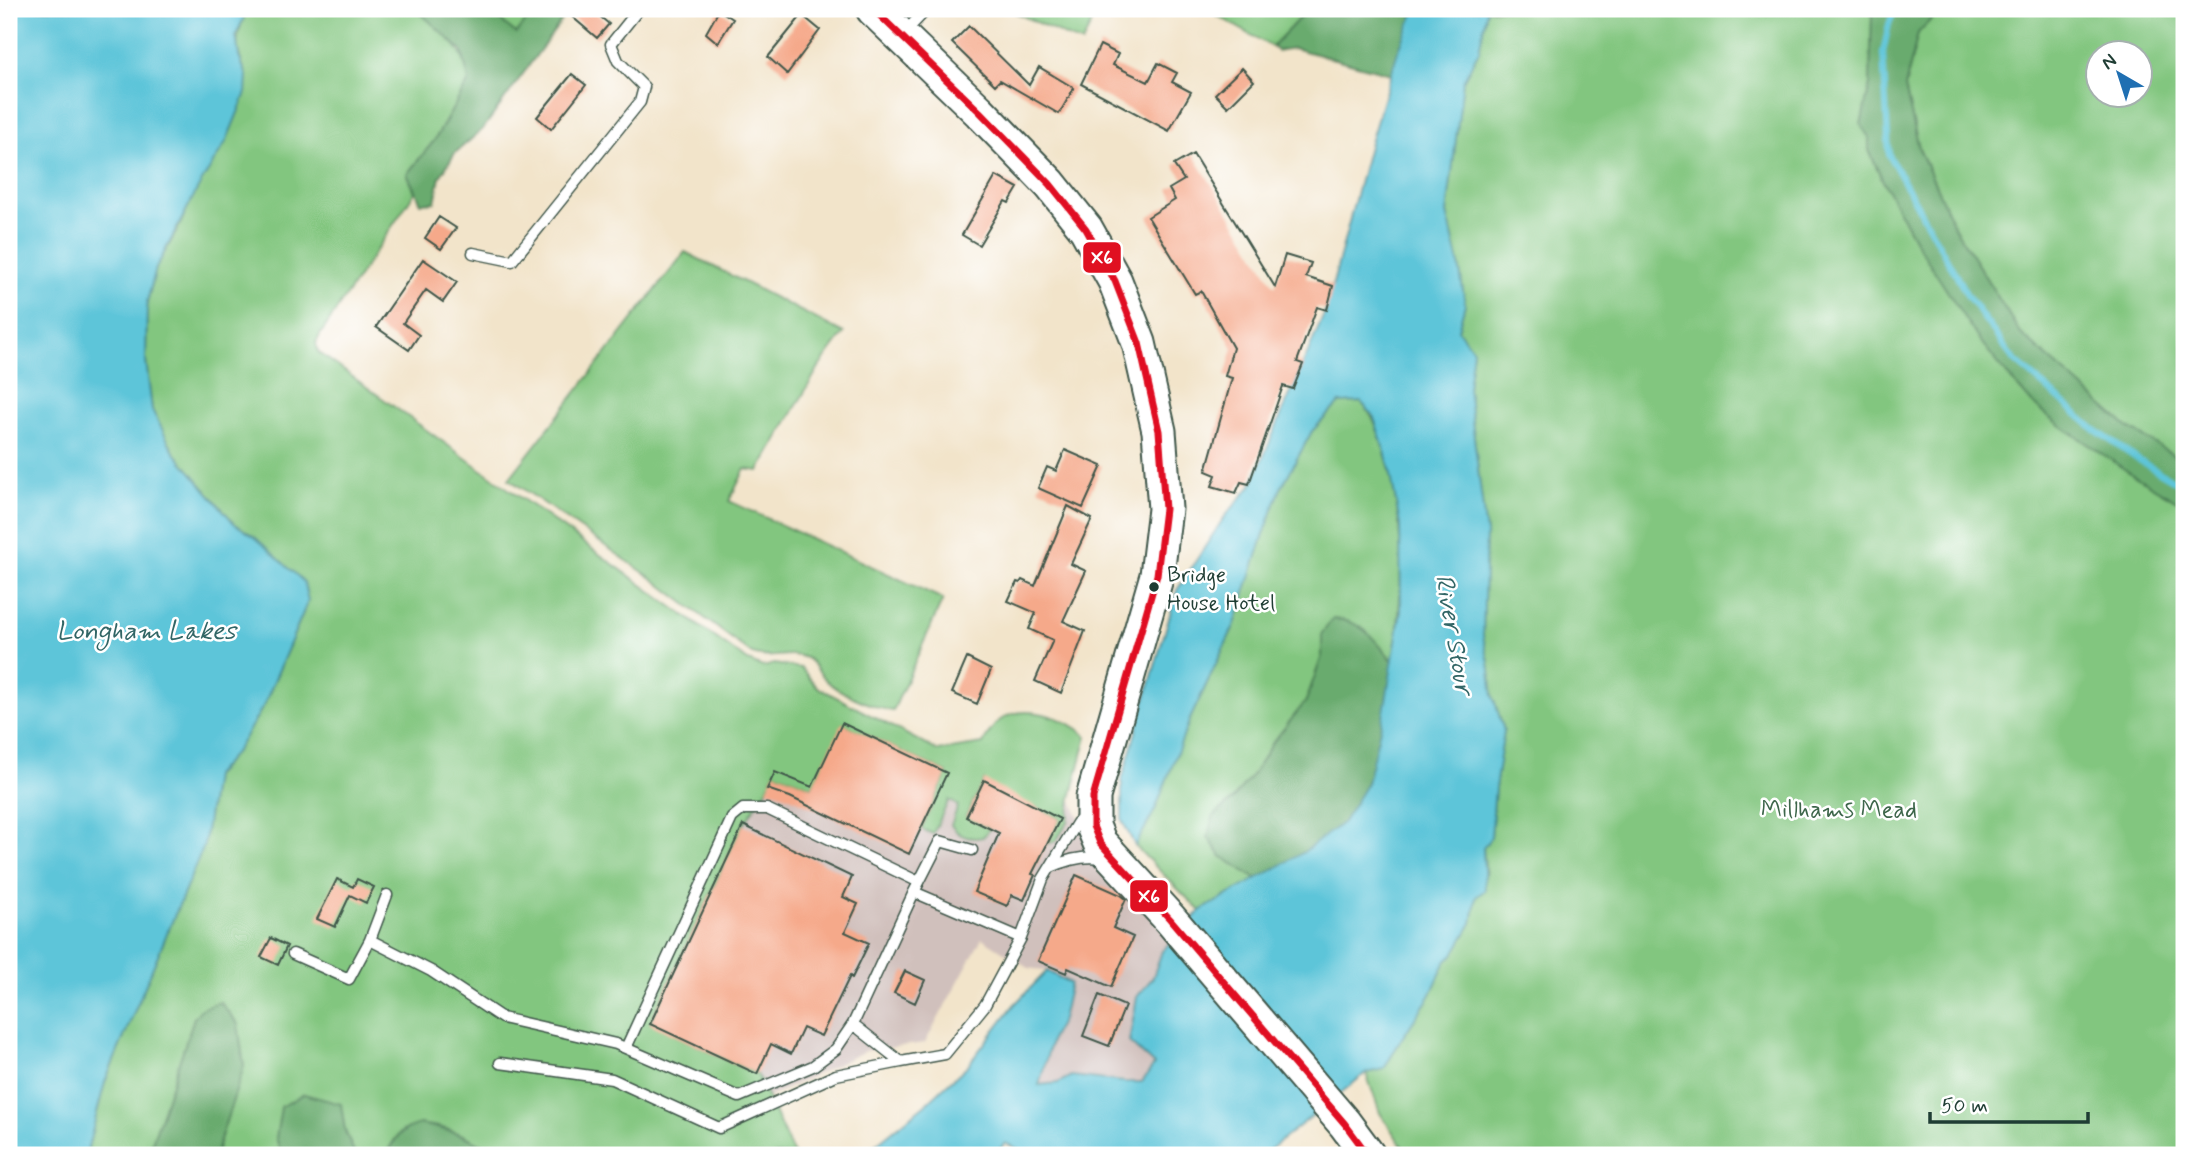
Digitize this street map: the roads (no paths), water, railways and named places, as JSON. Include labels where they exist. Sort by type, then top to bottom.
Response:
[{"type":"highway","points":[[873,9],[1050,184],[1086,229],[1115,281],[1139,342],[1156,411],[1165,509],[1157,575],[1093,797],[1093,826],[1100,843],[1170,919],[1345,1124],[1368,1155]]},
{"type":"lane","points":[[473,253],[512,261],[640,102],[644,87],[618,61],[611,44],[639,9]]},
{"type":"lane","points":[[901,36],[927,9]]},
{"type":"lane","points":[[500,1063],[612,1079],[719,1128],[836,1075],[945,1054],[985,1005],[1021,939],[1043,879],[1077,823],[1093,808]]},
{"type":"lane","points":[[626,1048],[732,818],[743,809],[767,809],[919,882]]},
{"type":"lane","points":[[370,940],[430,971],[502,1018],[626,1048],[739,1097],[813,1066],[836,1049],[853,1024],[940,841],[972,850]]},
{"type":"lane","points":[[1051,867],[1068,860],[1090,856],[1115,860]]},
{"type":"lane","points":[[914,892],[1021,939]]},
{"type":"lane","points":[[293,954],[349,979],[370,940],[387,895]]},
{"type":"lane","points":[[853,1024],[901,1062]]},
{"type":"water","name":"Longham Lakes","points":[[9,9],[240,9],[244,18],[236,35],[239,57],[247,76],[246,93],[226,142],[198,188],[156,268],[147,302],[146,361],[152,410],[174,452],[234,523],[256,538],[304,582],[308,601],[264,705],[237,750],[214,776],[204,845],[105,1082],[86,1155],[9,1155]]},
{"type":"water","name":"River Stour","points":[[1416,9],[1487,9],[1479,51],[1463,81],[1447,213],[1465,304],[1458,330],[1473,350],[1468,388],[1486,534],[1483,636],[1493,696],[1504,731],[1491,837],[1483,848],[1485,890],[1476,897],[1472,923],[1455,952],[1445,963],[1430,996],[1384,1069],[1366,1073],[1263,1155],[1031,1155],[1005,1143],[995,1155],[854,1155],[874,1146],[968,1065],[1014,1005],[1047,971],[1070,983],[1062,1020],[1052,1038],[1039,1085],[1058,1083],[1071,1076],[1142,1082],[1154,1065],[1129,1042],[1137,997],[1153,977],[1162,951],[1200,911],[1304,852],[1343,822],[1367,783],[1384,712],[1401,611],[1400,525],[1389,464],[1373,415],[1361,402],[1339,403],[1312,431],[1280,490],[1235,624],[1190,719],[1155,810],[1135,846],[1122,820],[1122,780],[1177,590],[1223,519],[1251,486],[1326,310],[1369,146],[1398,51]]},
{"type":"waterway","points":[[1895,9],[1883,53],[1889,155],[1967,295],[2013,359],[2094,429],[2184,487]]},
{"type":"place","name":"Bridge House Hotel","points":[[1154,587]]},
{"type":"park label","name":"Millhams Mead","points":[[1839,809]]}]
